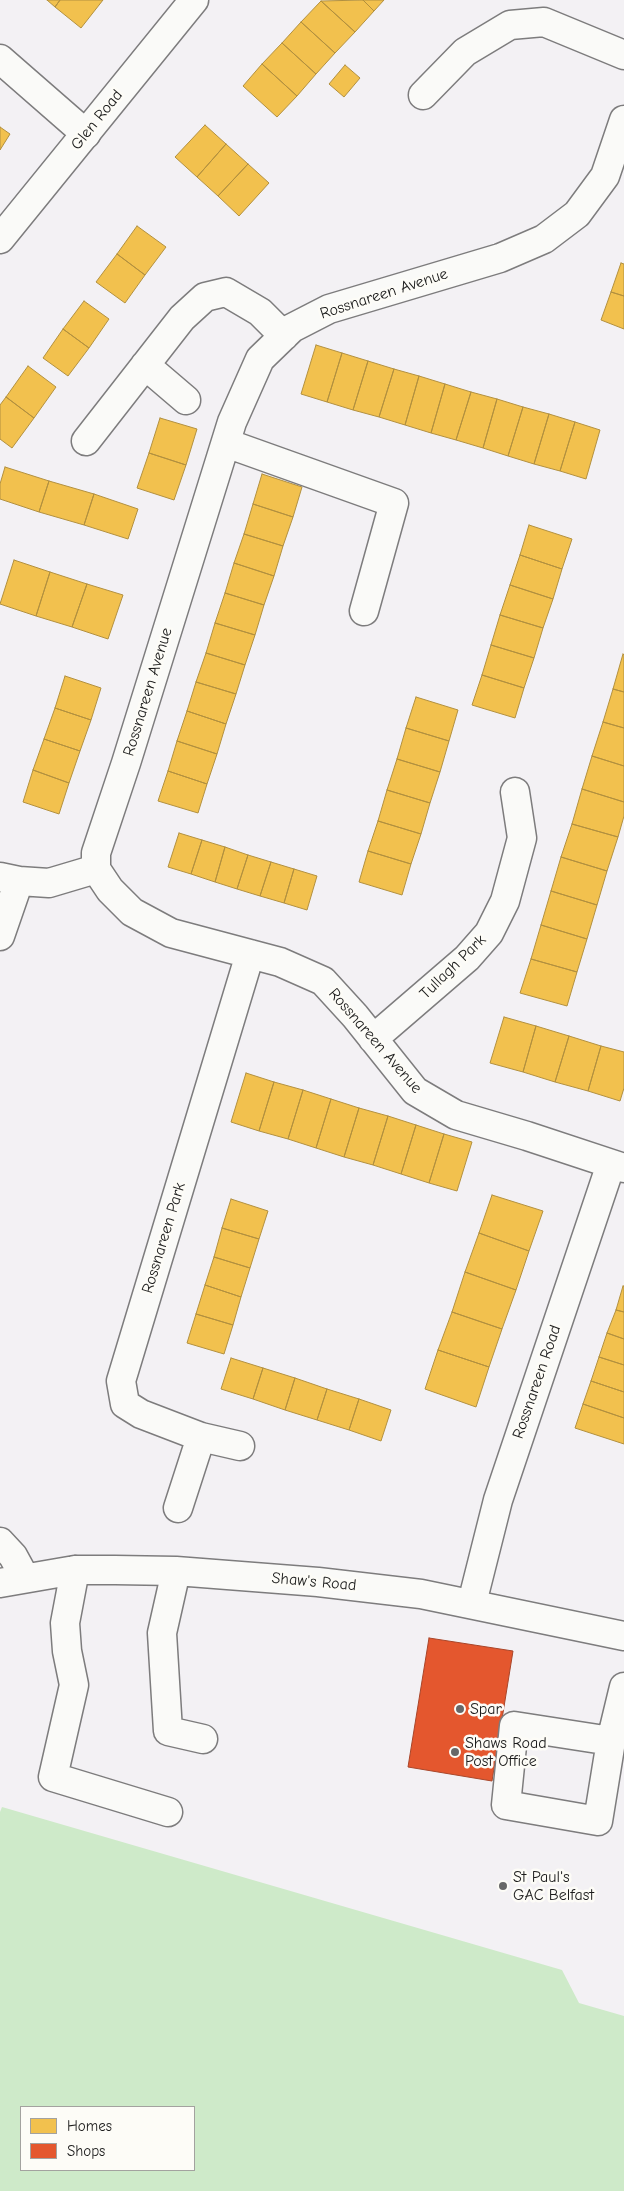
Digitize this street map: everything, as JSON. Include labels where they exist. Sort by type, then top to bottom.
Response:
[{"type":"street","name":"Glen Road","points":[[0,239],[194,0]]},
{"type":"street","points":[[423,95],[465,52],[510,25],[544,22],[624,55]]},
{"type":"street","points":[[0,59],[86,134]]},
{"type":"street","name":"Rossnareen Avenue","points":[[617,1166],[527,1136],[456,1116],[415,1091],[323,981],[280,962],[172,933],[132,912],[110,890],[96,869],[96,852],[126,764],[232,422],[260,359],[292,328],[329,310],[500,258],[544,239],[577,214],[605,176],[624,120]]},
{"type":"street","points":[[86,442],[182,318],[205,297],[226,292],[260,312],[284,336]]},
{"type":"street","points":[[145,365],[186,400]]},
{"type":"street","points":[[226,443],[394,503],[364,611]]},
{"type":"street","name":"Tullagh Park","points":[[373,1039],[467,958],[489,933],[505,901],[522,838],[515,792]]},
{"type":"street","points":[[0,936],[9,879],[49,883],[96,869]]},
{"type":"street","name":"Rossnareen Park","points":[[240,1446],[201,1437],[142,1414],[125,1404],[121,1381],[250,954]]},
{"type":"street","name":"Rossnareen Road","points":[[472,1603],[498,1500],[617,1166]]},
{"type":"street","points":[[178,1508],[201,1437]]},
{"type":"street","points":[[0,1542],[13,1556],[13,1580]]},
{"type":"street","points":[[75,1570],[65,1623],[67,1651],[74,1684],[53,1777],[168,1812]]},
{"type":"street","name":"Shaw's Road","points":[[13,1580],[75,1570],[176,1572],[318,1582],[421,1594],[472,1603],[624,1636]]},
{"type":"street","points":[[176,1572],[162,1633],[168,1731],[203,1739]]},
{"type":"street","points":[[611,1741],[514,1726],[506,1805],[598,1822],[611,1741],[624,1686]]},
{"type":"green space","points":[[2,1807],[562,1970],[579,2003],[624,2016],[624,2191],[0,2191],[0,1812]]},
{"type":"building: Homes","points":[[47,0],[60,0],[55,7]]},
{"type":"building: Homes","points":[[60,0],[103,0],[81,28],[55,7]]},
{"type":"building: Homes","points":[[363,0],[384,0],[374,11]]},
{"type":"building: Homes","points":[[363,0],[374,11],[355,32],[321,1]]},
{"type":"building: Homes","points":[[321,1],[355,32],[335,53],[301,22]]},
{"type":"building: Homes","points":[[301,22],[335,53],[316,74],[282,43]]},
{"type":"building: Homes","points":[[282,43],[316,74],[297,96],[262,64]]},
{"type":"building: Homes","points":[[262,64],[297,96],[277,117],[243,86]]},
{"type":"building: Homes","points":[[345,65],[360,78],[344,97],[329,84]]},
{"type":"building: Homes","points":[[205,125],[226,144],[197,177],[175,157]]},
{"type":"building: Homes","points":[[0,127],[10,134],[0,150]]},
{"type":"building: Homes","points":[[226,144],[248,164],[218,196],[197,177]]},
{"type":"building: Homes","points":[[248,164],[269,183],[239,216],[218,196]]},
{"type":"building: Homes","points":[[137,226],[166,247],[145,275],[117,254]]},
{"type":"building: Homes","points":[[117,254],[145,275],[125,303],[96,282]]},
{"type":"building: Homes","points":[[621,263],[624,264],[624,296],[611,292]]},
{"type":"building: Homes","points":[[611,292],[624,296],[624,329],[601,320]]},
{"type":"building: Homes","points":[[84,301],[109,319],[89,348],[63,329]]},
{"type":"building: Homes","points":[[63,329],[89,348],[68,376],[43,358]]},
{"type":"building: Homes","points":[[316,345],[342,353],[327,402],[301,394]]},
{"type":"building: Homes","points":[[342,353],[368,361],[353,410],[327,402]]},
{"type":"building: Homes","points":[[368,361],[394,369],[379,417],[353,410]]},
{"type":"building: Homes","points":[[28,366],[56,387],[34,418],[6,397]]},
{"type":"building: Homes","points":[[394,369],[419,376],[405,425],[379,417]]},
{"type":"building: Homes","points":[[419,376],[445,384],[431,433],[405,425]]},
{"type":"building: Homes","points":[[445,384],[471,392],[456,440],[431,433]]},
{"type":"building: Homes","points":[[471,392],[497,399],[483,448],[456,440]]},
{"type":"building: Homes","points":[[6,397],[34,418],[12,448],[0,439],[0,405]]},
{"type":"building: Homes","points":[[497,399],[523,407],[508,456],[483,448]]},
{"type":"building: Homes","points":[[523,407],[549,414],[534,464],[508,456]]},
{"type":"building: Homes","points":[[549,414],[575,422],[560,471],[534,464]]},
{"type":"building: Homes","points":[[160,418],[197,429],[186,465],[149,453]]},
{"type":"building: Homes","points":[[575,422],[600,430],[586,479],[560,471]]},
{"type":"building: Homes","points":[[149,453],[186,465],[174,500],[137,488]]},
{"type":"building: Homes","points":[[5,467],[49,481],[39,512],[0,499],[0,484]]},
{"type":"building: Homes","points":[[262,474],[302,487],[293,517],[253,504]]},
{"type":"building: Homes","points":[[49,481],[94,494],[84,525],[39,512]]},
{"type":"building: Homes","points":[[94,494],[138,509],[128,539],[84,525]]},
{"type":"building: Homes","points":[[253,504],[293,517],[283,546],[244,534]]},
{"type":"building: Homes","points":[[529,525],[572,539],[562,569],[520,555]]},
{"type":"building: Homes","points":[[244,534],[283,546],[274,576],[234,563]]},
{"type":"building: Homes","points":[[520,555],[562,569],[553,599],[510,585]]},
{"type":"building: Homes","points":[[14,560],[50,572],[36,616],[0,604]]},
{"type":"building: Homes","points":[[234,563],[274,576],[264,605],[225,593]]},
{"type":"building: Homes","points":[[50,572],[87,584],[72,627],[36,616]]},
{"type":"building: Homes","points":[[87,584],[123,595],[108,639],[72,627]]},
{"type":"building: Homes","points":[[510,585],[553,599],[543,628],[500,615]]},
{"type":"building: Homes","points":[[225,593],[264,605],[255,635],[215,623]]},
{"type":"building: Homes","points":[[500,615],[543,628],[534,658],[491,645]]},
{"type":"building: Homes","points":[[215,623],[255,635],[245,665],[206,653]]},
{"type":"building: Homes","points":[[491,645],[534,658],[524,688],[482,675]]},
{"type":"building: Homes","points":[[206,653],[245,665],[236,694],[196,682]]},
{"type":"building: Homes","points":[[624,655],[624,692],[613,689]]},
{"type":"building: Homes","points":[[482,675],[524,688],[515,718],[472,705]]},
{"type":"building: Homes","points":[[65,676],[101,688],[91,720],[55,708]]},
{"type":"building: Homes","points":[[196,682],[236,694],[226,724],[187,711]]},
{"type":"building: Homes","points":[[613,689],[624,692],[624,728],[603,722]]},
{"type":"building: Homes","points":[[416,697],[458,710],[449,741],[406,728]]},
{"type":"building: Homes","points":[[55,708],[91,720],[80,751],[44,739]]},
{"type":"building: Homes","points":[[187,711],[226,724],[217,754],[177,741]]},
{"type":"building: Homes","points":[[603,722],[624,728],[624,766],[592,756]]},
{"type":"building: Homes","points":[[406,728],[449,741],[440,772],[397,759]]},
{"type":"building: Homes","points":[[44,739],[80,751],[69,783],[33,770]]},
{"type":"building: Homes","points":[[177,741],[217,754],[207,784],[168,771]]},
{"type":"building: Homes","points":[[592,756],[624,766],[624,802],[582,789]]},
{"type":"building: Homes","points":[[397,759],[440,772],[430,803],[387,790]]},
{"type":"building: Homes","points":[[33,770],[69,783],[59,814],[23,802]]},
{"type":"building: Homes","points":[[168,771],[207,784],[198,813],[158,801]]},
{"type":"building: Homes","points":[[582,789],[624,802],[624,816],[618,837],[572,824]]},
{"type":"building: Homes","points":[[387,790],[430,803],[421,834],[378,821]]},
{"type":"building: Homes","points":[[378,821],[421,834],[411,864],[368,851]]},
{"type":"building: Homes","points":[[572,824],[618,837],[607,871],[561,857]]},
{"type":"building: Homes","points":[[179,833],[202,840],[191,874],[168,867]]},
{"type":"building: Homes","points":[[202,840],[225,847],[215,882],[191,874]]},
{"type":"building: Homes","points":[[225,847],[248,855],[237,889],[215,882]]},
{"type":"building: Homes","points":[[368,851],[411,864],[402,895],[359,882]]},
{"type":"building: Homes","points":[[248,855],[271,862],[260,896],[237,889]]},
{"type":"building: Homes","points":[[561,857],[607,871],[597,905],[551,891]]},
{"type":"building: Homes","points":[[271,862],[294,869],[284,903],[260,896]]},
{"type":"building: Homes","points":[[294,869],[317,876],[307,910],[284,903]]},
{"type":"building: Homes","points":[[551,891],[597,905],[587,939],[541,925]]},
{"type":"building: Homes","points":[[541,925],[587,939],[577,972],[531,959]]},
{"type":"building: Homes","points":[[531,959],[577,972],[567,1006],[520,993]]},
{"type":"building: Homes","points":[[504,1017],[536,1026],[523,1072],[490,1063]]},
{"type":"building: Homes","points":[[536,1026],[569,1036],[555,1082],[523,1072]]},
{"type":"building: Homes","points":[[569,1036],[601,1046],[588,1091],[555,1082]]},
{"type":"building: Homes","points":[[601,1046],[624,1052],[624,1088],[620,1101],[588,1091]]},
{"type":"building: Homes","points":[[246,1073],[274,1082],[259,1131],[231,1122]]},
{"type":"building: Homes","points":[[274,1082],[303,1090],[288,1139],[259,1131]]},
{"type":"building: Homes","points":[[303,1090],[331,1099],[316,1148],[288,1139]]},
{"type":"building: Homes","points":[[331,1099],[359,1108],[344,1157],[316,1148]]},
{"type":"building: Homes","points":[[359,1108],[388,1116],[373,1165],[344,1157]]},
{"type":"building: Homes","points":[[388,1116],[416,1125],[401,1174],[373,1165]]},
{"type":"building: Homes","points":[[416,1125],[444,1134],[429,1183],[401,1174]]},
{"type":"building: Homes","points":[[444,1134],[472,1142],[457,1191],[429,1183]]},
{"type":"building: Homes","points":[[492,1195],[543,1211],[529,1251],[479,1233]]},
{"type":"building: Homes","points":[[231,1199],[268,1211],[259,1239],[222,1228]]},
{"type":"building: Homes","points":[[222,1228],[259,1239],[250,1268],[214,1257]]},
{"type":"building: Homes","points":[[479,1233],[529,1251],[516,1290],[465,1272]]},
{"type":"building: Homes","points":[[214,1257],[250,1268],[241,1297],[205,1285]]},
{"type":"building: Homes","points":[[465,1272],[516,1290],[502,1329],[452,1312]]},
{"type":"building: Homes","points":[[205,1285],[241,1297],[233,1325],[196,1314]]},
{"type":"building: Homes","points":[[624,1286],[624,1312],[616,1310]]},
{"type":"building: Homes","points":[[616,1310],[624,1312],[624,1339],[607,1333]]},
{"type":"building: Homes","points":[[452,1312],[502,1329],[489,1367],[438,1350]]},
{"type":"building: Homes","points":[[196,1314],[233,1325],[224,1354],[187,1343]]},
{"type":"building: Homes","points":[[607,1333],[624,1339],[624,1365],[599,1357]]},
{"type":"building: Homes","points":[[438,1350],[489,1367],[476,1407],[425,1389]]},
{"type":"building: Homes","points":[[599,1357],[624,1365],[624,1392],[591,1381]]},
{"type":"building: Homes","points":[[231,1358],[263,1368],[253,1399],[221,1389]]},
{"type":"building: Homes","points":[[263,1368],[295,1378],[285,1410],[253,1399]]},
{"type":"building: Homes","points":[[295,1378],[327,1389],[317,1420],[285,1410]]},
{"type":"building: Homes","points":[[591,1381],[624,1392],[624,1418],[583,1404]]},
{"type":"building: Homes","points":[[327,1389],[359,1399],[349,1430],[317,1420]]},
{"type":"building: Homes","points":[[359,1399],[391,1410],[381,1441],[349,1430]]},
{"type":"building: Homes","points":[[583,1404],[624,1418],[624,1444],[575,1428]]},
{"type":"building: Shops","name":"Spar","points":[[429,1638],[513,1651],[492,1781],[408,1767]]},
{"type":"place","name":"Spar","points":[[460,1709]]},
{"type":"place","name":"Shaws Road Post Office","points":[[455,1752]]},
{"type":"place","name":"St Paul's GAC Belfast","points":[[503,1886]]}]
